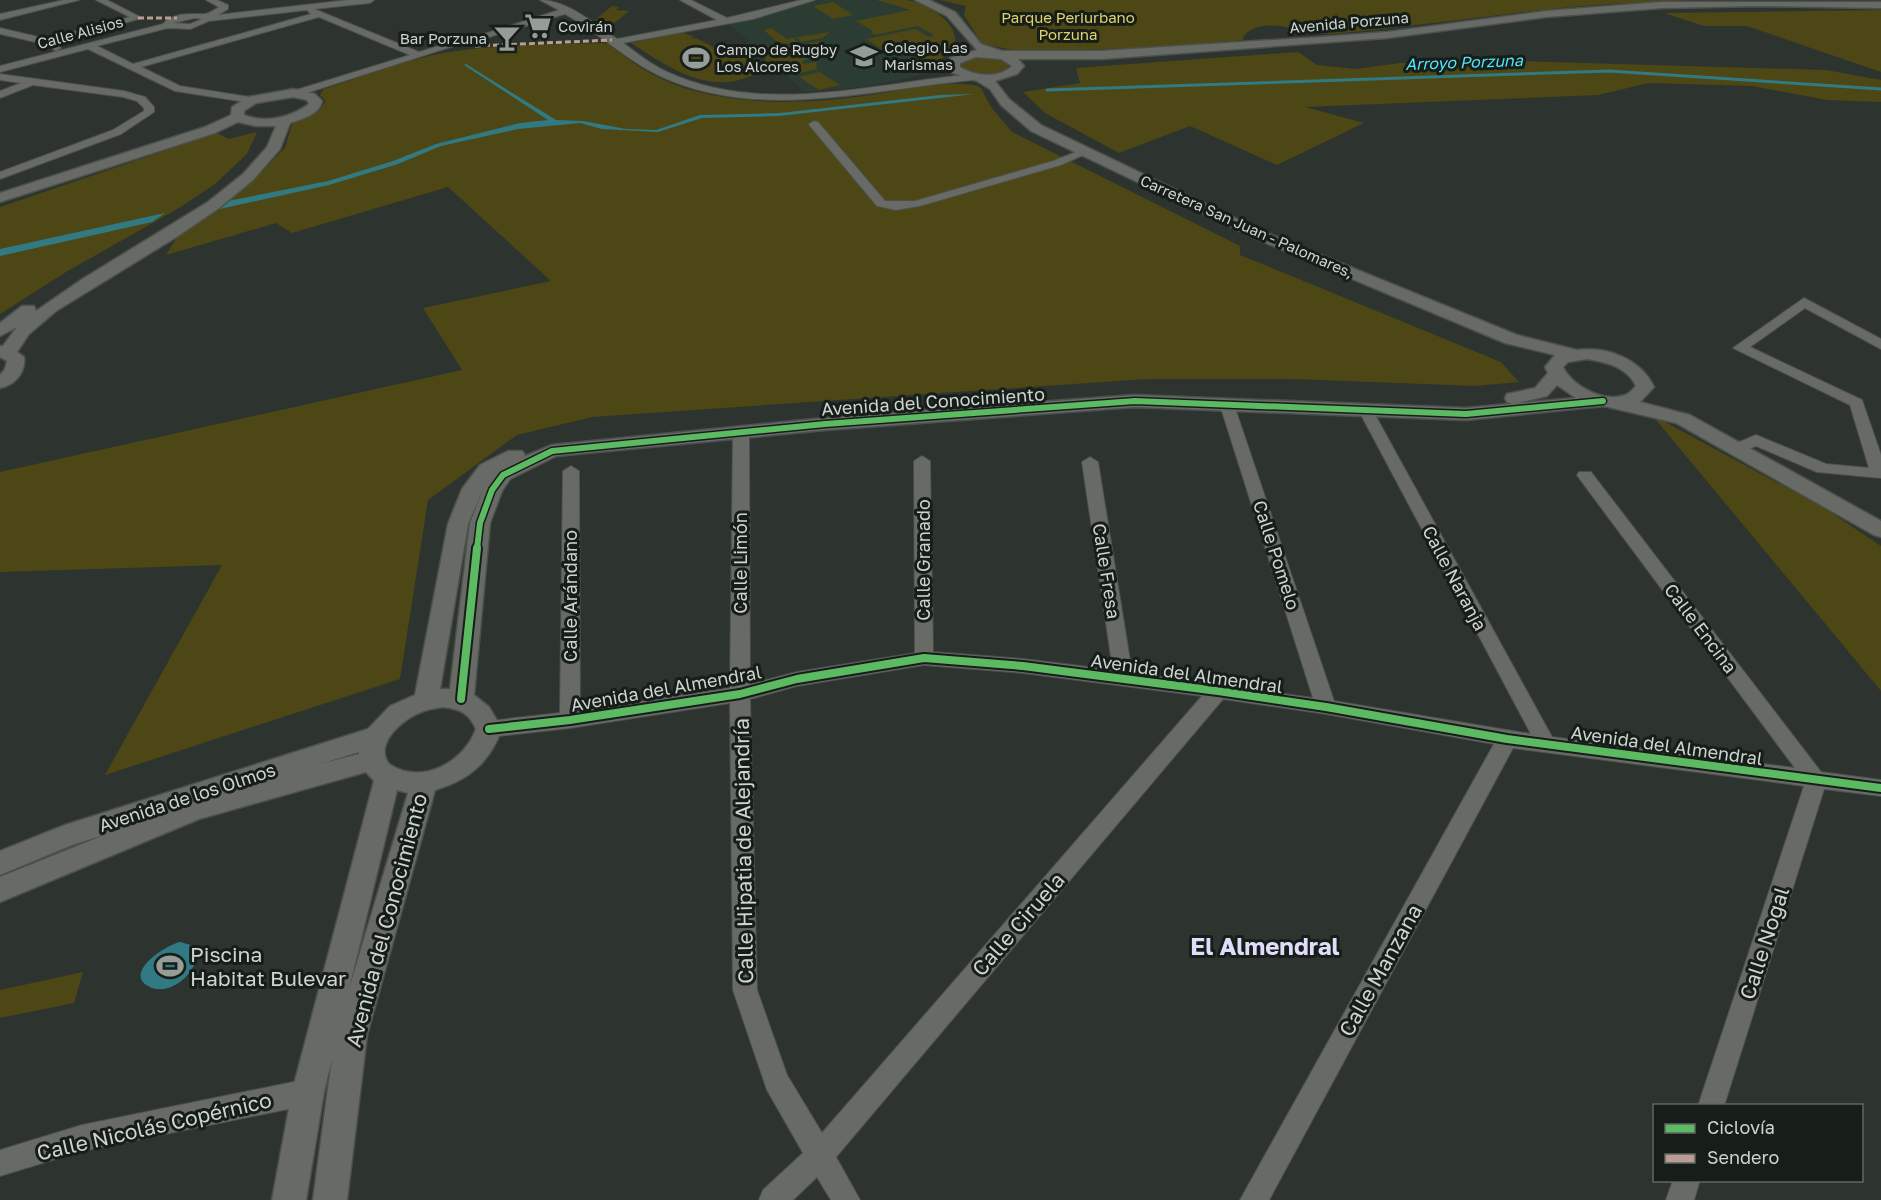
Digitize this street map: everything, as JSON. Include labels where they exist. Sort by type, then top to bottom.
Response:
[{"type":"street","points":[[41,0],[52,4]]},
{"type":"street","points":[[0,16],[75,0]]},
{"type":"street","points":[[47,42],[138,18],[100,0]]},
{"type":"street","points":[[206,18],[225,7],[210,0]]},
{"type":"street","points":[[289,0],[304,8],[423,54]]},
{"type":"street","points":[[206,18],[370,0]]},
{"type":"street","points":[[544,0],[565,10],[668,76],[702,88],[730,93],[762,97],[819,96],[977,77]]},
{"type":"street","points":[[684,0],[726,21]]},
{"type":"street","points":[[616,42],[726,21],[811,0]]},
{"type":"street","points":[[920,0],[951,14],[977,46],[1015,61],[1018,66],[998,82],[997,91]]},
{"type":"street","name":"Avenida Porzuna","points":[[956,62],[975,54],[1101,55],[1387,35],[1546,14],[1662,6],[1758,3],[1881,6]]},
{"type":"street","name":"Avenida Porzuna","points":[[977,77],[1103,59],[1338,43],[1550,17],[1657,9],[1881,6]]},
{"type":"street","points":[[89,46],[178,88],[252,100],[297,93],[423,54],[460,46],[475,46],[479,43],[470,40],[565,10]]},
{"type":"street","points":[[131,67],[321,14]]},
{"type":"street","name":"Calle Alisios","points":[[2,67],[168,25],[172,19],[183,16],[195,15],[206,18]]},
{"type":"street","points":[[0,31],[47,42],[63,52]]},
{"type":"street","points":[[909,84],[934,76],[956,62],[967,43],[968,35]]},
{"type":"street","name":"Carretera San Juan - Palomares,","points":[[956,62],[958,72],[977,77],[994,86],[1005,102],[1036,128],[1257,234],[1511,339],[1575,355],[1601,356],[1620,363],[1636,372],[1645,387]]},
{"type":"street","points":[[0,77],[124,94],[141,99],[149,107],[149,112],[117,132],[0,176]]},
{"type":"street","points":[[0,96],[33,81]]},
{"type":"street","points":[[0,198],[210,130],[238,117],[248,121],[277,120],[301,114],[315,106],[316,101],[311,97],[297,93]]},
{"type":"street","points":[[238,117],[237,110],[252,100]]},
{"type":"street","points":[[0,331],[45,297],[180,217],[216,191],[253,159],[268,131],[277,120]]},
{"type":"street","points":[[0,383],[13,372],[16,364],[15,357],[4,351],[22,331],[58,301],[206,211],[234,190],[268,159],[277,145],[277,120]]},
{"type":"street","points":[[814,124],[881,204],[896,206],[916,204],[1057,163],[1085,152]]},
{"type":"street","points":[[1738,448],[1756,440],[1823,469],[1879,474],[1857,404],[1740,348],[1804,302],[1881,345]]},
{"type":"street","name":"Carretera San Juan - Palomares,","points":[[1511,339],[1573,391],[1610,401]]},
{"type":"street","name":"Avenida del Conocimiento","points":[[426,700],[458,525],[472,489],[487,469],[547,440],[824,413],[1133,391],[1491,401],[1541,392],[1554,373],[1556,363],[1575,355]]},
{"type":"street","points":[[1610,401],[1632,400],[1642,394],[1645,387],[1683,419],[1881,530]]},
{"type":"street","name":"Avenida del Conocimiento","points":[[461,699],[480,523],[492,490],[503,475],[552,451],[741,432],[1136,401],[1466,414],[1610,401]]},
{"type":"street","points":[[1610,401],[1683,419]]},
{"type":"street","name":"Calle Pomelo","points":[[1227,405],[1326,707]]},
{"type":"street","name":"Calle Naranja","points":[[1366,411],[1546,744]]},
{"type":"street","name":"Calle Limón","points":[[740,694],[741,432]]},
{"type":"street","name":"Calle Granado","points":[[922,461],[924,658]]},
{"type":"street","name":"Calle Fresa","points":[[1090,462],[1124,680]]},
{"type":"street","name":"Calle Arándano","points":[[570,720],[571,471]]},
{"type":"street","name":"Calle Encina","points":[[1585,475],[1816,781]]},
{"type":"street","name":"Avenida del Almendral","points":[[489,729],[570,720],[740,694],[797,679],[924,658],[1023,666],[1218,691],[1326,707],[1507,739],[1881,788]]},
{"type":"street","name":"Calle Ciruela","points":[[773,1200],[819,1157],[1218,691]]},
{"type":"street","name":"Calle Hipatia de Alejandría","points":[[740,694],[745,990],[776,1081],[846,1200]]},
{"type":"street","points":[[461,699],[480,709],[489,729],[482,747],[470,762],[448,776],[424,783],[405,783],[379,757],[391,719],[426,700],[461,699]]},
{"type":"street","name":"Calle Manzana","points":[[1254,1200],[1507,739]]},
{"type":"street","name":"Avenida del Conocimiento","points":[[289,1200],[308,1092],[379,757]]},
{"type":"street","name":"Avenida de los Olmos","points":[[0,863],[65,836],[379,757]]},
{"type":"street","name":"Avenida de los Olmos","points":[[0,890],[194,810],[379,757]]},
{"type":"street","name":"Calle Nogal","points":[[1712,1104],[1816,781]]},
{"type":"street","name":"Avenida del Conocimiento","points":[[330,1200],[351,1035],[424,783]]},
{"type":"street","name":"Calle Nicolás Copérnico","points":[[0,1163],[82,1138],[308,1092]]},
{"type":"street","points":[[1680,1200],[1686,1182]]},
{"type":"shaded area","points":[[817,0],[876,0],[941,21],[950,42],[948,54],[934,67],[917,76],[862,87],[804,92],[771,59],[734,51],[749,41],[727,23]]},
{"type":"green space","points":[[876,0],[905,0],[932,10],[948,23],[953,31],[954,48],[949,49],[940,61],[927,71],[907,59],[937,52],[923,43],[870,54],[866,51],[880,48],[866,39],[915,29],[930,37],[934,35],[917,26],[875,35],[871,33],[873,31],[856,21],[910,10]]},
{"type":"green space","name":"Parque Periurbano Porzuna","points":[[940,0],[1690,0],[1581,6],[1331,34],[1262,26],[1252,30],[1243,37],[1243,40],[1165,47],[1024,52],[982,44],[964,15],[966,6]]},
{"type":"green space","points":[[833,2],[853,15],[833,19],[813,6]]},
{"type":"green space","points":[[612,6],[619,7],[616,10],[629,11],[610,27],[595,20]]},
{"type":"green space","points":[[1881,10],[1881,72],[1747,26],[1704,26],[1664,13]]},
{"type":"green space","points":[[771,28],[787,39],[830,32],[822,38],[801,42],[797,38],[794,39],[799,43],[786,44],[775,40],[764,30]]},
{"type":"green space","points":[[682,32],[694,37],[690,39],[696,38],[721,51],[759,61],[768,66],[749,77],[731,82],[713,82],[696,78],[662,63],[631,43]]},
{"type":"green space","points":[[820,41],[828,46],[799,53],[808,56],[808,59],[802,61],[803,64],[816,62],[817,69],[793,75],[789,72],[781,73],[780,70],[797,65],[798,62],[778,66],[765,61],[765,58],[734,51],[746,44],[777,48],[777,45],[798,45]]},
{"type":"green space","points":[[608,44],[662,79],[710,95],[737,99],[819,101],[938,84],[978,86],[991,107],[1012,132],[1240,246],[1240,255],[1501,362],[1519,382],[1475,386],[1294,379],[1147,379],[592,417],[517,435],[428,500],[400,679],[105,775],[222,565],[0,572],[0,472],[462,370],[423,308],[551,281],[448,187],[292,233],[276,223],[166,255],[182,229],[243,190],[285,148],[293,121],[320,109],[326,101],[320,95],[324,89],[402,63],[449,52],[506,46]]},
{"type":"green space","points":[[1298,52],[1317,65],[1356,69],[1400,63],[1518,61],[1826,70],[1881,80],[1881,102],[1827,100],[1752,86],[1649,83],[1598,95],[1305,107],[1364,123],[1277,165],[1190,126],[1119,153],[1045,113],[1023,92],[1080,83],[1076,68]]},
{"type":"green space","points":[[977,57],[1002,59],[1009,66],[994,75],[974,73],[962,68],[960,64]]},
{"type":"green space","points":[[819,72],[840,85],[819,90],[799,77]]},
{"type":"green space","points":[[257,132],[247,154],[215,184],[179,208],[66,272],[0,314],[0,207],[217,133],[229,139]]},
{"type":"green space","points":[[1652,415],[1826,509],[1881,546],[1881,691]]},
{"type":"green space","points":[[83,972],[74,1003],[0,1018],[0,990]]},
{"type":"water","points":[[466,64],[556,120],[583,121],[626,129],[656,130],[700,115],[780,113],[940,95],[975,94],[779,116],[702,118],[658,132],[602,129],[580,123],[518,129],[441,146],[398,164],[329,185],[215,210],[228,201],[328,181],[393,161],[436,144],[520,123],[548,120],[464,65]]},
{"type":"water","points":[[165,213],[152,222],[0,256],[0,249]]},
{"type":"water","name":"Piscina Habitat Bulevar","points":[[180,942],[194,946],[197,950],[194,966],[182,981],[174,986],[156,989],[148,986],[142,980],[141,974],[144,967],[157,954]]},
{"type":"waterway","name":"Arroyo Porzuna","points":[[1047,90],[1609,71],[1881,89]]},
{"type":"marked path","points":[[138,18],[177,18]]},
{"type":"marked path","points":[[475,46],[612,40]]},
{"type":"cycle path","points":[[461,699],[480,523],[492,490],[503,475],[552,451],[825,424],[1135,401],[1466,414],[1603,401]]},
{"type":"cycle path","points":[[489,729],[570,720],[740,694],[797,679],[924,658],[1023,666],[1218,691],[1326,707],[1507,739],[1881,788]]},
{"type":"place","name":"Covirán","points":[[538,26]]},
{"type":"place","name":"Bar Porzuna","points":[[507,38]]},
{"type":"place","name":"Colegio Las Marismas","points":[[864,56]]},
{"type":"place","name":"Campo de Rugby Los Alcores","points":[[696,58]]},
{"type":"place","name":"Piscina Habitat Bulevar","points":[[170,966]]},
{"type":"district","name":"El Almendral","points":[[1265,945]]}]
